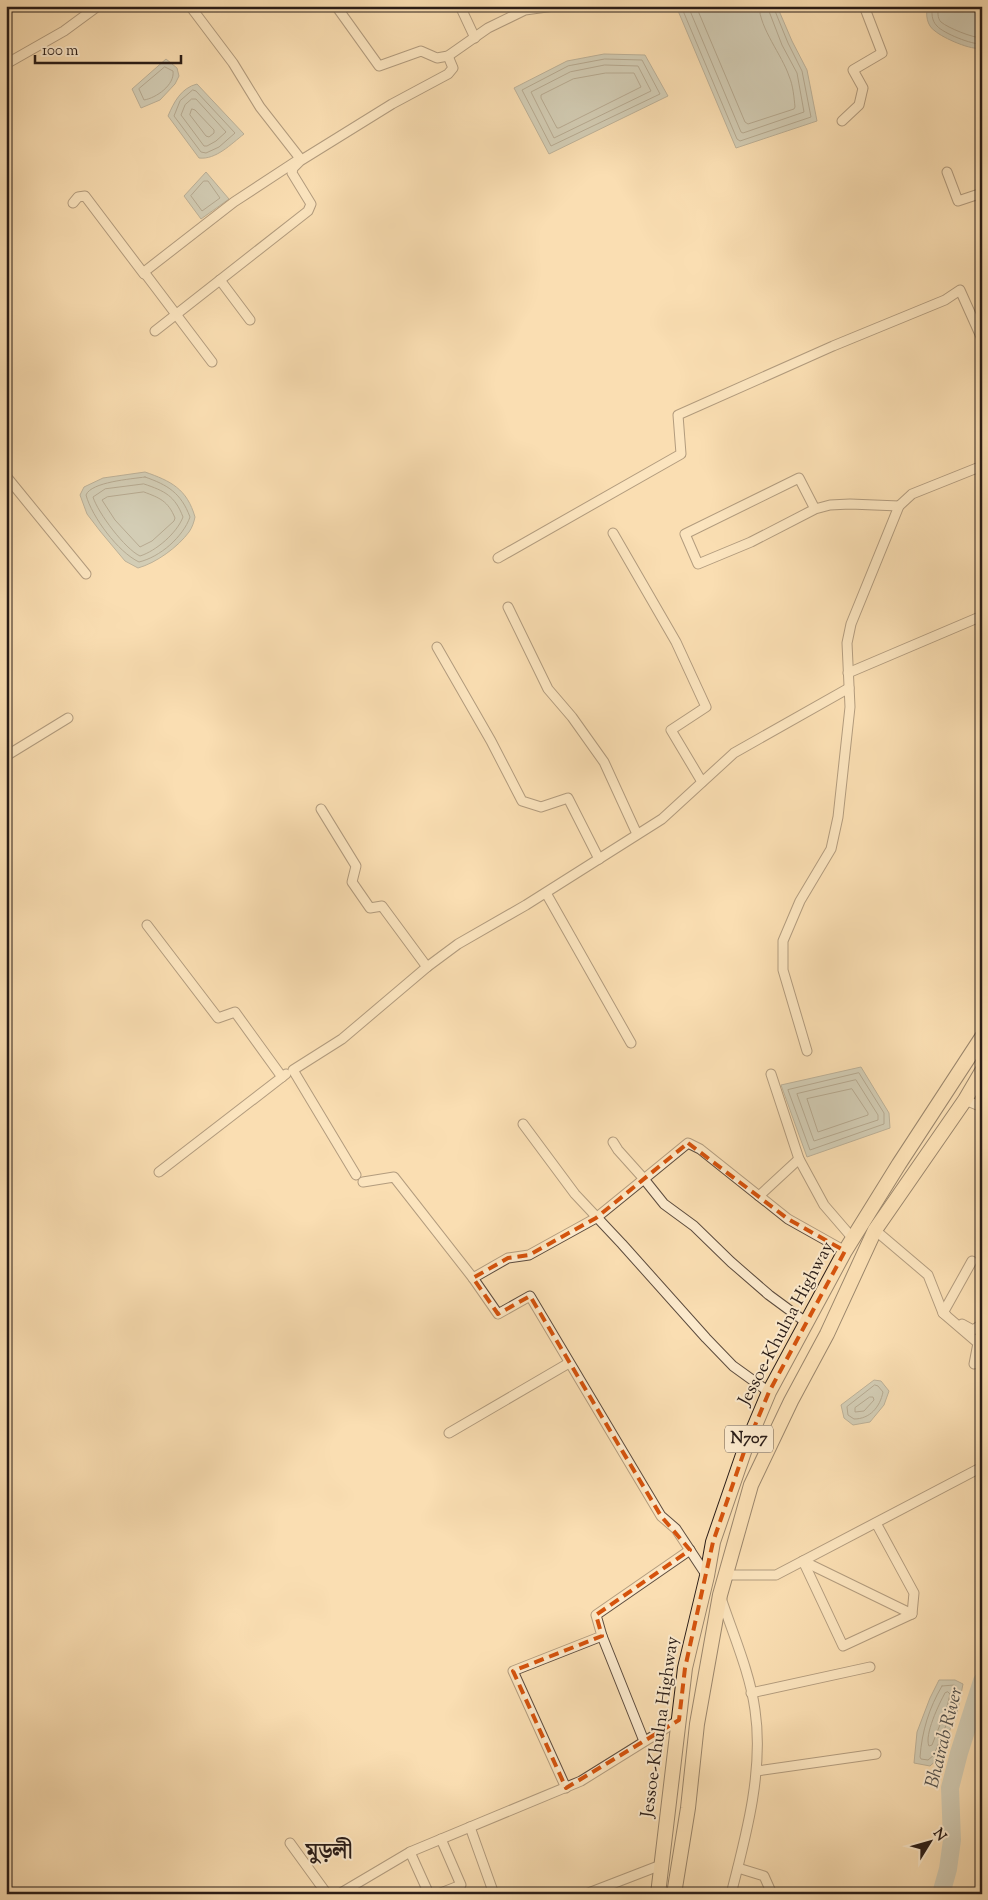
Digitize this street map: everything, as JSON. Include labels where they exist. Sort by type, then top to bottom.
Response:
[{"type":"highway","name":"Jessoe-Khulna Highway","points":[[658,1894],[685,1668],[707,1576],[713,1542],[745,1448],[769,1392],[845,1251],[982,1037]]},
{"type":"highway","name":"Jessoe-Khulna Highway","points":[[674,1894],[688,1808],[697,1724],[720,1595],[724,1575],[751,1485],[791,1401],[827,1334],[876,1230],[965,1100],[982,1071]]},
{"type":"street","points":[[6,64],[64,31],[98,6]]},
{"type":"street","points":[[144,274],[145,270],[234,202],[299,158],[260,107],[233,63],[190,6]]},
{"type":"street","points":[[336,6],[379,66],[421,51],[437,58],[448,56],[488,28],[525,10],[554,6]]},
{"type":"street","points":[[460,6],[475,38]]},
{"type":"street","points":[[842,121],[859,106],[863,88],[853,70],[882,53],[864,6]]},
{"type":"street","points":[[155,331],[308,211],[311,204],[292,173],[300,161],[392,104],[448,74],[453,68],[448,56]]},
{"type":"street","points":[[947,172],[958,202],[982,193]]},
{"type":"street","points":[[73,202],[78,197],[85,196],[212,362]]},
{"type":"street","points":[[220,280],[250,320]]},
{"type":"street","points":[[498,558],[681,454],[678,415],[833,346],[945,300],[960,290],[982,339]]},
{"type":"street","points":[[807,1051],[783,970],[783,941],[800,901],[830,849],[838,817],[850,707],[847,643],[851,624],[899,506],[912,494],[982,466]]},
{"type":"street","points":[[6,476],[86,574]]},
{"type":"street","points":[[815,509],[799,478],[686,534],[698,564],[751,542],[815,509],[830,505],[850,504],[899,506]]},
{"type":"street","points":[[613,533],[676,642],[706,707],[670,730],[702,782]]},
{"type":"street","points":[[508,607],[548,689],[572,717],[604,762],[638,834]]},
{"type":"street","points":[[848,672],[982,616]]},
{"type":"street","points":[[436,647],[491,741],[522,801],[541,806],[568,798],[599,859]]},
{"type":"street","points":[[159,1172],[282,1077],[342,1039],[427,967],[458,944],[546,893],[662,819],[734,753],[849,688]]},
{"type":"street","points":[[6,756],[68,718]]},
{"type":"street","points":[[321,810],[356,866],[352,882],[370,908],[382,906],[427,967]]},
{"type":"street","points":[[546,893],[631,1043]]},
{"type":"street","points":[[147,925],[218,1018],[235,1012],[282,1077]]},
{"type":"street","points":[[293,1070],[360,1179],[394,1177],[473,1278],[498,1314],[530,1296],[661,1516],[676,1529],[707,1576]]},
{"type":"street","points":[[771,1074],[799,1159],[824,1205],[849,1234]]},
{"type":"street","points":[[965,1100],[982,1107]]},
{"type":"street","points":[[523,1124],[575,1194],[706,1338],[733,1366],[769,1392]]},
{"type":"street","points":[[613,1142],[664,1204],[694,1226],[769,1295],[807,1323]]},
{"type":"street","points":[[473,1278],[508,1258],[529,1255],[596,1218],[688,1143],[700,1149],[788,1219],[845,1251]]},
{"type":"street","points":[[759,1196],[799,1159]]},
{"type":"street","points":[[876,1230],[928,1275],[944,1313],[978,1343],[974,1364]]},
{"type":"street","points":[[944,1313],[972,1261]]},
{"type":"street","points":[[944,1313],[973,1330],[982,1324]]},
{"type":"street","points":[[449,1433],[569,1363]]},
{"type":"street","points":[[724,1575],[776,1575],[982,1467]]},
{"type":"street","points":[[876,1523],[914,1593],[912,1614]]},
{"type":"street","points":[[644,1741],[602,1636],[596,1615],[690,1550]]},
{"type":"street","points":[[803,1561],[843,1646],[912,1614]]},
{"type":"street","points":[[803,1561],[912,1614]]},
{"type":"street","points":[[720,1595],[743,1663],[755,1710],[758,1763],[732,1894]]},
{"type":"street","points":[[566,1788],[513,1671],[602,1636]]},
{"type":"street","points":[[751,1693],[870,1667]]},
{"type":"street","points":[[338,1894],[410,1852],[581,1781],[678,1720]]},
{"type":"street","points":[[757,1771],[876,1754]]},
{"type":"street","points":[[470,1827],[494,1894]]},
{"type":"street","points":[[438,1894],[461,1885],[441,1839]]},
{"type":"street","points":[[290,1843],[327,1894]]},
{"type":"street","points":[[410,1852],[429,1894]]},
{"type":"street","points":[[586,1894],[661,1866]]},
{"type":"street","points":[[738,1868],[764,1876],[772,1894]]},
{"type":"highlighted area","points":[[688,1143],[788,1219],[845,1251],[769,1392],[745,1449],[713,1542],[685,1668],[679,1720],[566,1788],[513,1671],[602,1636],[596,1615],[690,1550],[661,1516],[530,1296],[498,1314],[473,1278],[508,1258],[529,1255],[596,1218]]},
{"type":"water","points":[[676,6],[777,6],[807,70],[817,121],[736,148]]},
{"type":"water","points":[[928,6],[982,6],[982,48],[972,48],[958,43],[932,29],[927,20]]},
{"type":"water","points":[[604,54],[645,55],[668,96],[549,154],[514,88],[567,61]]},
{"type":"water","points":[[166,59],[177,68],[179,76],[175,84],[160,100],[141,108],[132,89]]},
{"type":"water","points":[[197,84],[244,134],[217,154],[205,158],[199,158],[168,116],[182,92]]},
{"type":"water","points":[[206,172],[229,199],[201,219],[184,196]]},
{"type":"water","points":[[145,472],[177,487],[192,507],[195,517],[190,530],[179,543],[166,554],[138,568],[125,561],[100,531],[87,514],[80,495],[84,487],[103,478]]},
{"type":"water","points":[[861,1067],[889,1113],[890,1128],[807,1157],[781,1085]]},
{"type":"water","points":[[874,1380],[881,1381],[889,1391],[884,1405],[870,1422],[853,1425],[844,1418],[841,1405]]},
{"type":"water","points":[[939,1680],[955,1680],[963,1684],[958,1709],[939,1758],[930,1766],[914,1763],[917,1732]]},
{"type":"waterway","name":"Bhairab River","points":[[941,1894],[948,1869],[952,1840],[950,1788],[982,1681]]},
{"type":"district","name":"মুড়লী","points":[[329,1853]]}]
